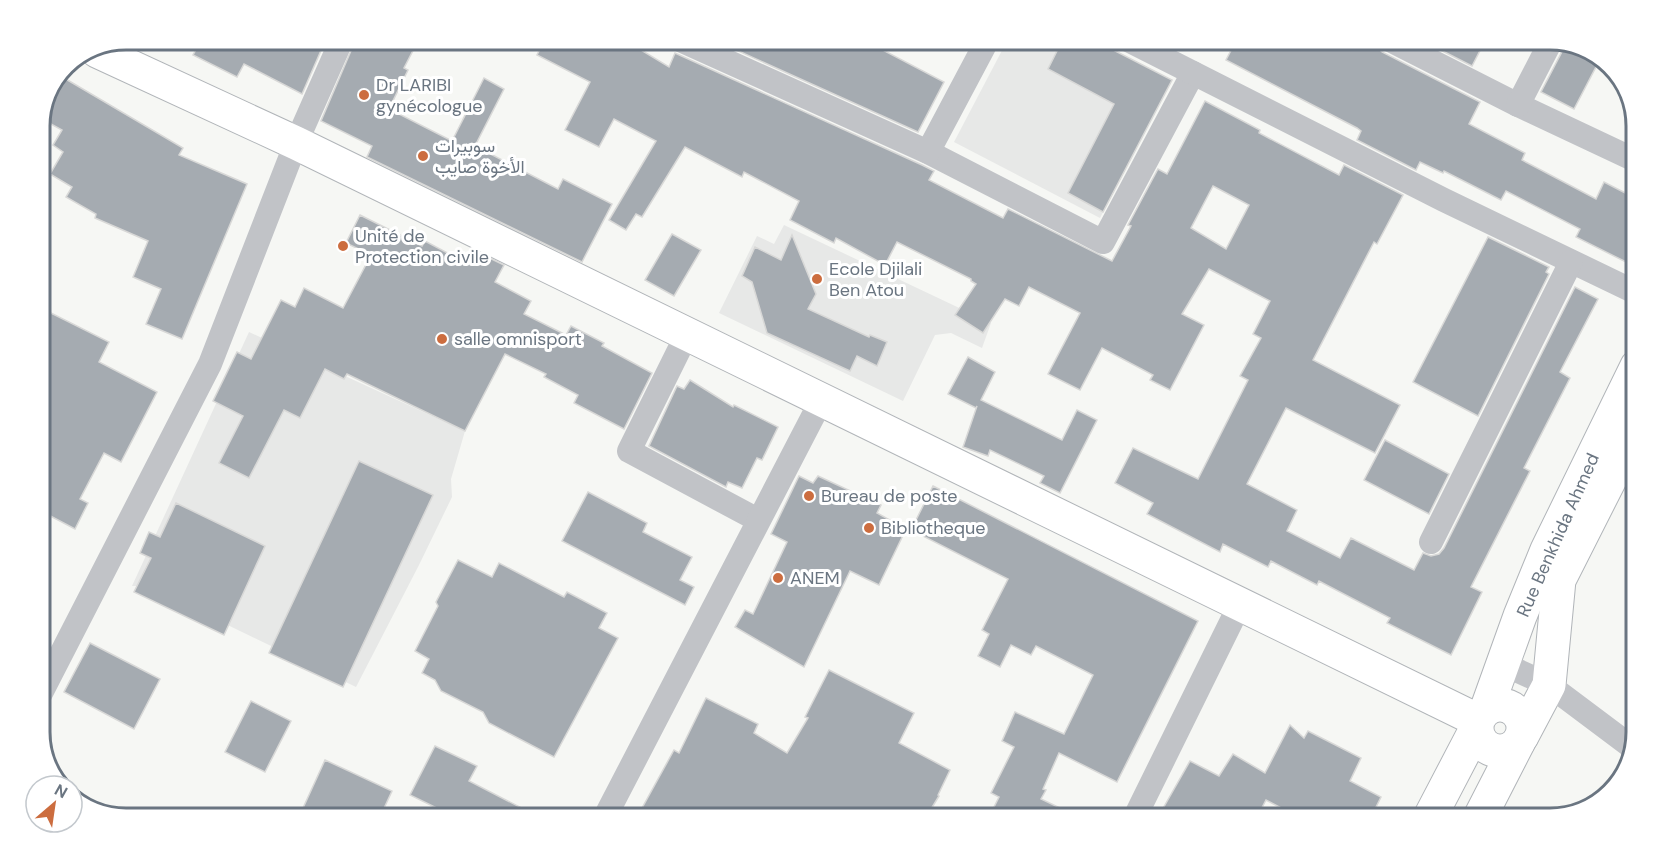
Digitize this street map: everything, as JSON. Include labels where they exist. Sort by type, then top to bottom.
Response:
[{"type":"street","points":[[50,676],[210,364],[296,143],[338,49]]},
{"type":"street","points":[[700,49],[928,152],[1103,242],[1193,73]]},
{"type":"street","points":[[928,152],[983,49]]},
{"type":"street","points":[[1146,49],[1626,288]]},
{"type":"street","points":[[1408,49],[1518,105],[1626,156]]},
{"type":"street","points":[[1518,105],[1547,49]]},
{"type":"street","points":[[102,53],[296,143],[1480,719],[1503,705],[1517,712],[1524,728],[1520,739]]},
{"type":"street","points":[[1431,542],[1571,262]]},
{"type":"street","points":[[687,334],[629,451],[758,520]]},
{"type":"street","name":"Rue Benkhida Ahmed","points":[[1436,808],[1480,719],[1547,550],[1626,388]]},
{"type":"street","points":[[610,808],[822,399]]},
{"type":"street","points":[[1485,808],[1549,685],[1559,580],[1626,448]]},
{"type":"street","points":[[1139,808],[1240,604]]},
{"type":"street","points":[[1503,664],[1549,685],[1626,743]]},
{"type":"shaded area","points":[[1003,49],[1112,49],[1172,80],[1100,218],[954,142]]},
{"type":"shaded area","name":"Ecole Djilali Ben Atou","points":[[784,225],[991,323],[982,348],[951,333],[935,335],[903,401],[719,313],[757,236],[774,244]]},
{"type":"shaded area","points":[[249,332],[465,431],[451,479],[452,497],[356,687],[147,586],[132,586]]},
{"type":"building","points":[[196,49],[322,49],[302,94],[244,64],[237,77],[193,55]]},
{"type":"building","points":[[352,49],[414,49],[404,68],[408,70],[389,109],[452,141],[484,78],[504,89],[475,146],[558,189],[563,179],[612,204],[582,262],[367,157],[372,146],[321,121]]},
{"type":"building","points":[[540,49],[639,49],[669,67],[675,53],[934,171],[929,180],[1003,218],[1008,209],[1112,261],[1158,169],[1167,174],[1205,101],[1260,130],[1259,133],[1339,175],[1344,165],[1403,195],[1377,244],[1374,242],[1313,360],[1400,405],[1375,453],[1286,408],[1247,484],[1297,510],[1287,531],[1340,558],[1351,538],[1414,570],[1423,553],[1431,556],[1439,554],[1575,287],[1598,299],[1560,372],[1570,378],[1524,468],[1530,471],[1471,587],[1482,592],[1451,655],[1387,623],[1390,618],[1319,581],[1317,585],[1271,561],[1268,567],[1223,544],[1220,552],[1147,514],[1153,503],[1115,483],[1133,448],[1198,479],[1248,380],[1240,376],[1261,338],[1253,334],[1270,301],[1209,269],[1182,314],[1204,325],[1170,390],[1150,380],[1153,375],[1102,348],[1080,390],[1048,374],[1080,313],[1029,287],[1019,306],[1005,299],[983,333],[955,315],[976,284],[971,279],[897,242],[885,265],[836,238],[834,243],[790,220],[799,201],[744,172],[742,177],[685,147],[642,217],[636,214],[626,230],[609,220],[656,141],[614,119],[599,147],[565,130],[590,82],[537,55]],"holes":[[[1213,186],[1249,205],[1226,249],[1191,228]]]},
{"type":"building","points":[[734,49],[881,49],[944,82],[918,132]]},
{"type":"building","points":[[1058,49],[1112,49],[1172,80],[1103,212],[1068,193],[1114,104],[1048,69]]},
{"type":"building","points":[[1232,49],[1379,49],[1480,102],[1469,124],[1525,153],[1522,160],[1596,199],[1604,182],[1626,193],[1626,262],[1576,237],[1580,229],[1506,191],[1501,200],[1444,171],[1443,173],[1420,162],[1416,170],[1357,140],[1361,131],[1357,128],[1226,60]]},
{"type":"building","points":[[1439,49],[1481,49],[1472,66]]},
{"type":"building","points":[[1563,50],[1584,57],[1597,65],[1574,109],[1541,92]]},
{"type":"building","points":[[66,79],[183,148],[179,155],[247,184],[182,339],[146,324],[161,289],[133,277],[148,241],[95,218],[96,214],[66,197],[72,187],[50,174],[63,152],[53,145],[62,130],[50,123],[50,120],[55,96]]},
{"type":"building","points":[[360,215],[422,246],[425,241],[468,264],[475,251],[504,265],[495,282],[531,301],[524,314],[566,335],[571,326],[604,343],[602,346],[652,373],[624,429],[574,403],[578,395],[544,377],[546,374],[505,354],[465,431],[347,374],[344,379],[325,369],[300,418],[284,410],[249,478],[219,463],[243,416],[213,401],[237,352],[251,359],[281,300],[295,307],[304,288],[343,308],[371,255],[346,243]]},
{"type":"building","points":[[672,234],[701,250],[674,296],[645,280]]},
{"type":"building","points":[[792,235],[816,294],[808,309],[869,337],[870,335],[887,342],[877,366],[857,356],[850,371],[767,333],[752,282],[742,276],[755,247],[781,260]]},
{"type":"building","points":[[1488,237],[1549,267],[1546,272],[1549,274],[1478,416],[1413,382]]},
{"type":"building","points":[[50,312],[109,342],[99,362],[157,392],[121,462],[104,453],[80,499],[88,503],[75,529],[50,516]]},
{"type":"building","points":[[968,357],[995,372],[981,400],[1062,440],[1077,410],[1097,420],[1060,493],[1040,483],[1044,476],[990,450],[988,456],[963,447],[977,406],[976,408],[948,394]]},
{"type":"building","points":[[690,380],[733,407],[734,405],[778,427],[762,460],[757,458],[742,488],[728,482],[726,487],[649,446],[677,386],[684,389]]},
{"type":"building","points":[[1385,440],[1449,474],[1429,514],[1364,480]]},
{"type":"building","points":[[359,461],[433,495],[343,687],[269,653]]},
{"type":"building","points":[[799,476],[813,483],[818,476],[881,505],[877,513],[906,529],[879,585],[850,571],[804,667],[735,627],[745,610],[753,614],[787,542],[771,534]]},
{"type":"building","points":[[933,486],[1198,621],[1117,782],[1059,753],[1041,799],[1060,808],[994,808],[999,797],[991,793],[1014,747],[1002,741],[1015,712],[1064,734],[1093,675],[1036,646],[1031,655],[1011,645],[1000,667],[978,656],[989,634],[982,630],[1008,579],[911,530]]},
{"type":"building","points":[[588,492],[647,523],[643,532],[692,557],[680,580],[694,587],[685,605],[562,541]]},
{"type":"building","points":[[176,503],[265,546],[224,635],[134,592],[151,558],[140,553],[149,532],[160,537]]},
{"type":"building","points":[[458,560],[492,577],[499,563],[564,597],[567,592],[607,613],[599,628],[618,638],[554,757],[489,723],[483,712],[441,691],[435,680],[422,673],[429,659],[415,651],[438,606],[436,602]]},
{"type":"building","points":[[90,643],[160,679],[134,729],[64,692]]},
{"type":"building","points":[[829,670],[914,713],[899,743],[950,770],[932,808],[642,808],[674,750],[679,753],[706,698],[758,724],[754,733],[787,753],[808,718],[805,717]]},
{"type":"building","points":[[251,701],[291,721],[265,772],[225,752]]},
{"type":"building","points":[[1290,725],[1304,738],[1308,731],[1361,758],[1350,781],[1381,797],[1376,808],[1281,808],[1266,800],[1262,808],[1163,808],[1190,761],[1219,776],[1233,754],[1265,773]]},
{"type":"building","points":[[435,746],[477,766],[469,781],[522,808],[437,808],[410,795]]},
{"type":"building","points":[[325,760],[392,791],[384,808],[303,808]]},
{"type":"place","name":"Dr LARIBI gynécologue","points":[[364,95]]},
{"type":"place","name":"سوبيرات الأخوة صايب","points":[[423,156]]},
{"type":"place","name":"Unité de Protection civile","points":[[343,246]]},
{"type":"place","name":"Ecole Djilali Ben Atou","points":[[817,279]]},
{"type":"place","name":"salle omnisport","points":[[442,339]]},
{"type":"place","name":"Bureau de poste","points":[[809,496]]},
{"type":"place","name":"Bibliotheque","points":[[869,528]]},
{"type":"place","name":"ANEM","points":[[778,578]]}]
